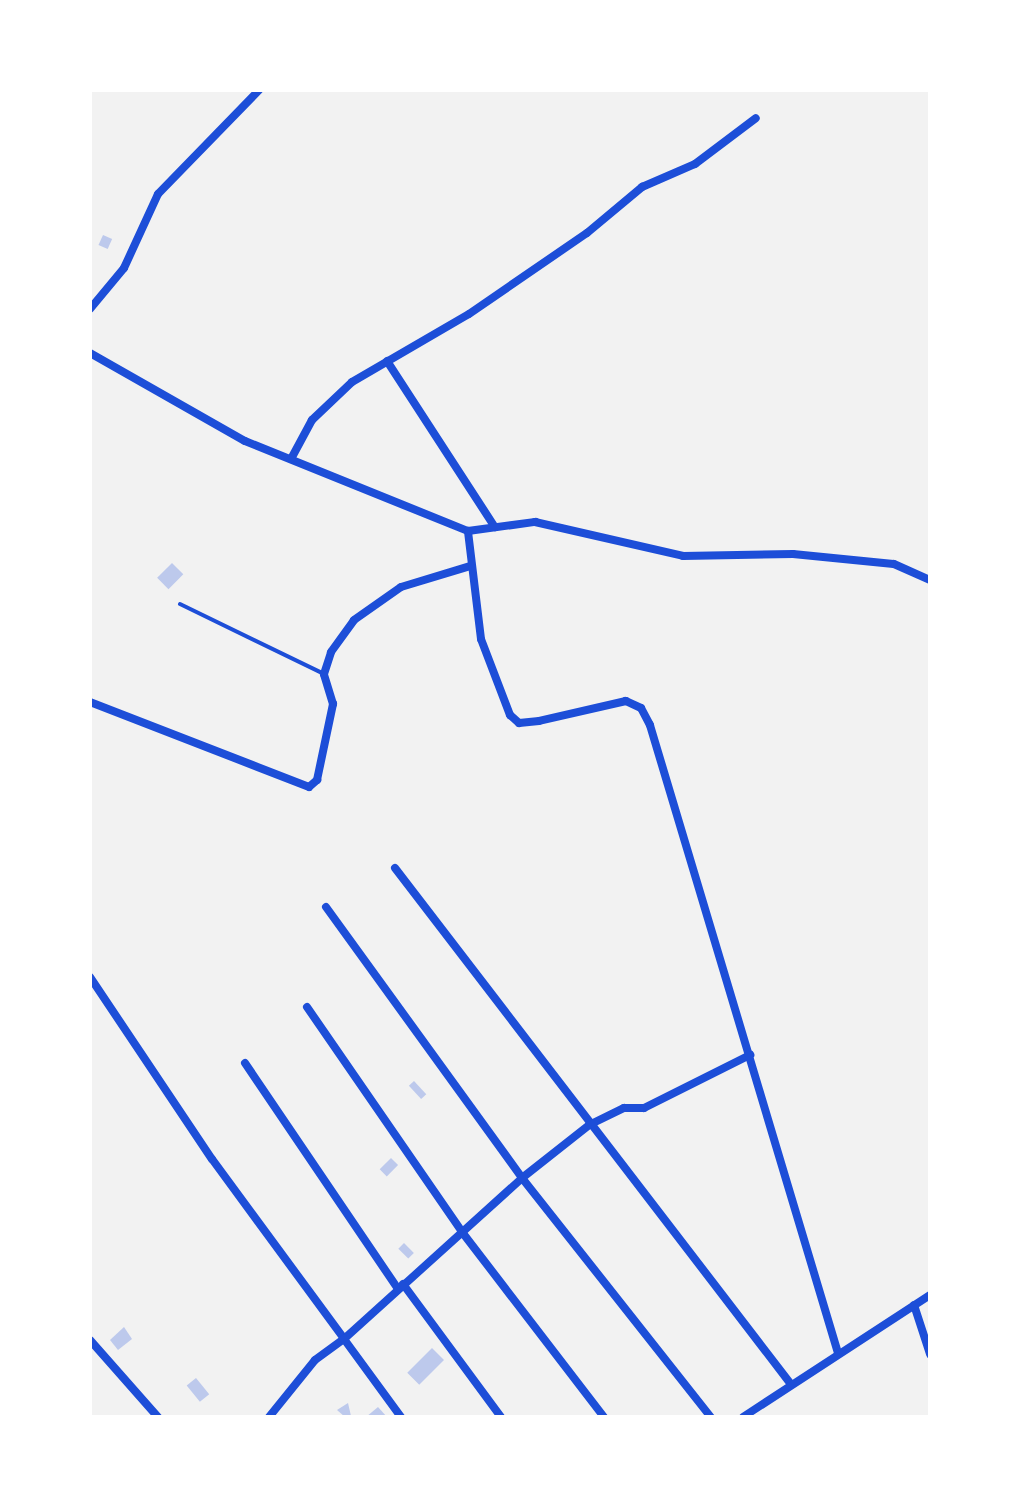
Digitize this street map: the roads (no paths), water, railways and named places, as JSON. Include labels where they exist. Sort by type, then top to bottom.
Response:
[{"type":"street","points":[[90,309],[124,268],[158,194],[258,90]]},
{"type":"street","points":[[290,459],[321,408],[352,382],[469,314],[587,233],[642,187],[695,164],[756,118]]},
{"type":"street","points":[[90,353],[244,441],[468,531],[535,522],[568,526],[683,556],[793,554],[894,564],[930,580]]},
{"type":"street","points":[[387,361],[495,527]]},
{"type":"street","points":[[468,531],[481,639],[510,716],[519,723],[538,721],[626,700],[641,708],[838,1353]]},
{"type":"street","points":[[90,702],[309,788],[317,780],[333,704],[324,674],[331,652],[354,620],[401,586],[470,566]]},
{"type":"street","points":[[395,868],[589,1126],[790,1383]]},
{"type":"street","points":[[326,907],[522,1178],[710,1417]]},
{"type":"street","points":[[90,977],[212,1159],[401,1417]]},
{"type":"street","points":[[307,1007],[462,1232],[604,1417]]},
{"type":"street","points":[[269,1417],[315,1360],[344,1340],[522,1178],[589,1126],[624,1108],[644,1108],[750,1055]]},
{"type":"street","points":[[245,1063],[400,1287],[501,1417]]},
{"type":"street","points":[[742,1417],[930,1295]]},
{"type":"street","points":[[914,1305],[930,1354]]},
{"type":"street","points":[[90,1340],[158,1417]]},
{"type":"lane","points":[[180,604],[324,674]]}]
